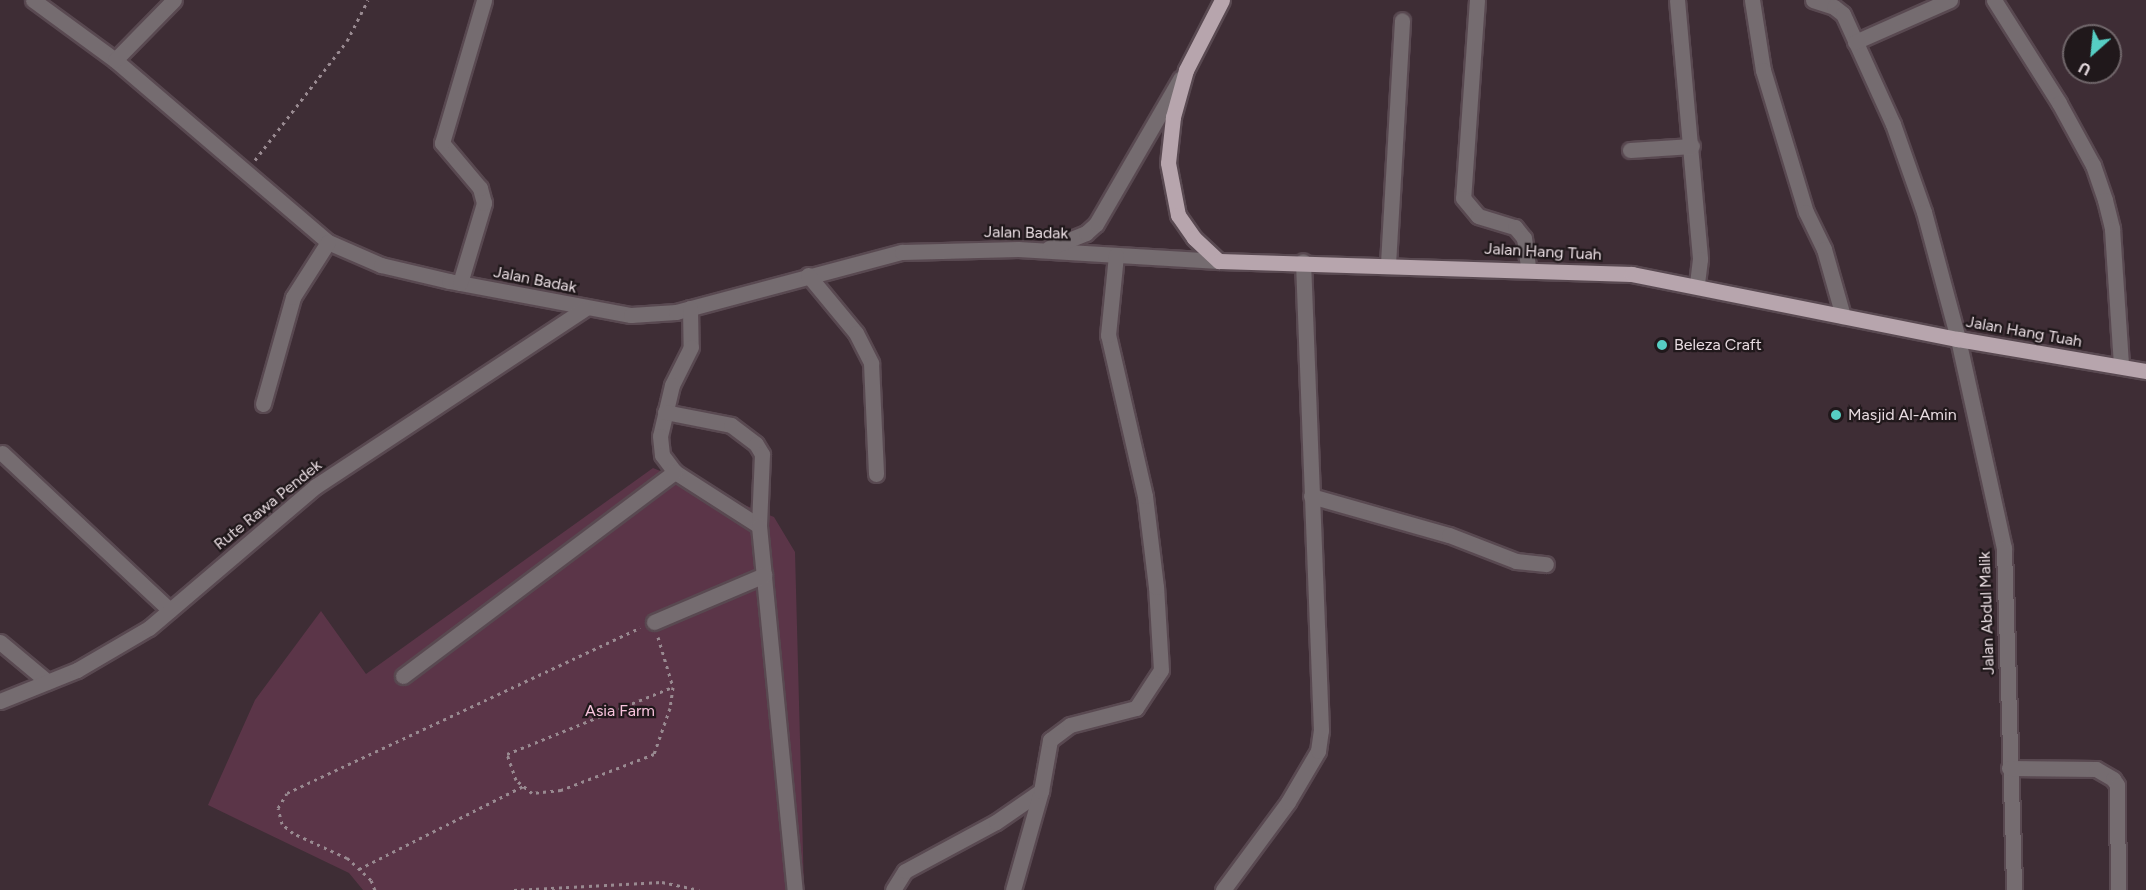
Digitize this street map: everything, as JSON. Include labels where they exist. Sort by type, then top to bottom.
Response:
[{"type":"main road","points":[[1219,261],[1194,238],[1178,215],[1167,163],[1173,117],[1186,70],[1222,0]]},
{"type":"main road","name":"Jalan Hang Tuah","points":[[1219,261],[1304,261],[1528,268],[1632,274],[1697,285],[1958,339],[2146,371]]},
{"type":"street","name":"Jalan Badak","points":[[33,0],[115,60],[328,242],[381,265],[460,283],[631,315],[690,308],[902,252],[1046,250],[1219,261]]},
{"type":"street","points":[[115,60],[174,0]]},
{"type":"street","points":[[460,283],[484,203],[480,188],[442,143],[484,0]]},
{"type":"street","points":[[1477,0],[1463,198],[1478,216],[1515,227],[1524,238],[1528,268]]},
{"type":"street","points":[[1677,0],[1692,146],[1700,259],[1697,285]]},
{"type":"street","points":[[1752,0],[1763,69],[1806,212],[1824,249],[1844,316]]},
{"type":"street","name":"Jalan Abdul Malik","points":[[1813,0],[1834,7],[1843,14],[1856,42],[1904,157],[1958,339],[2004,548],[2014,890]]},
{"type":"street","points":[[1856,42],[1950,0]]},
{"type":"street","points":[[1994,0],[2059,103],[2093,165],[2112,229],[2121,366]]},
{"type":"street","points":[[1388,264],[1402,20]]},
{"type":"street","points":[[1046,250],[1086,233],[1096,224],[1186,70]]},
{"type":"street","points":[[1630,150],[1692,146]]},
{"type":"street","points":[[263,404],[293,297],[328,242]]},
{"type":"street","points":[[1013,890],[1041,791],[1050,740],[1070,725],[1136,708],[1161,670],[1144,496],[1108,335],[1116,255]]},
{"type":"street","points":[[1223,890],[1288,802],[1318,751],[1321,730],[1304,261]]},
{"type":"street","points":[[808,275],[856,333],[871,363],[876,474]]},
{"type":"street","name":"Rute Rawa Pendek","points":[[0,701],[87,664],[149,628],[316,486],[586,308]]},
{"type":"street","points":[[690,308],[692,346],[672,385],[660,436],[663,455],[675,472],[759,526]]},
{"type":"street","points":[[665,412],[731,425],[756,444],[762,454],[759,526],[795,890]]},
{"type":"street","points":[[2,453],[170,610]]},
{"type":"street","points":[[403,676],[675,472]]},
{"type":"street","points":[[1311,496],[1449,535],[1516,561],[1546,564]]},
{"type":"street","points":[[654,622],[764,575]]},
{"type":"street","points":[[0,642],[48,682]]},
{"type":"street","points":[[2009,768],[2096,769],[2108,773],[2116,785],[2118,890]]},
{"type":"street","points":[[893,890],[905,871],[996,822],[1041,791]]},
{"type":"path","points":[[246,172],[347,41],[368,0]]},
{"type":"path","points":[[375,890],[347,858],[293,833],[282,824],[278,808],[287,793],[654,622],[673,687],[670,708],[654,754],[561,790],[532,793],[516,780],[507,754],[673,687]]},
{"type":"path","points":[[359,869],[523,786]]},
{"type":"path","points":[[514,890],[662,882],[699,890]]},
{"type":"green space","name":"Asia Farm","points":[[653,468],[774,517],[795,552],[804,890],[363,890],[349,873],[208,805],[255,700],[321,611],[366,674]]},
{"type":"place","name":"Beleza Craft","points":[[1662,345]]},
{"type":"place","name":"Masjid Al-Amin","points":[[1836,415]]}]
